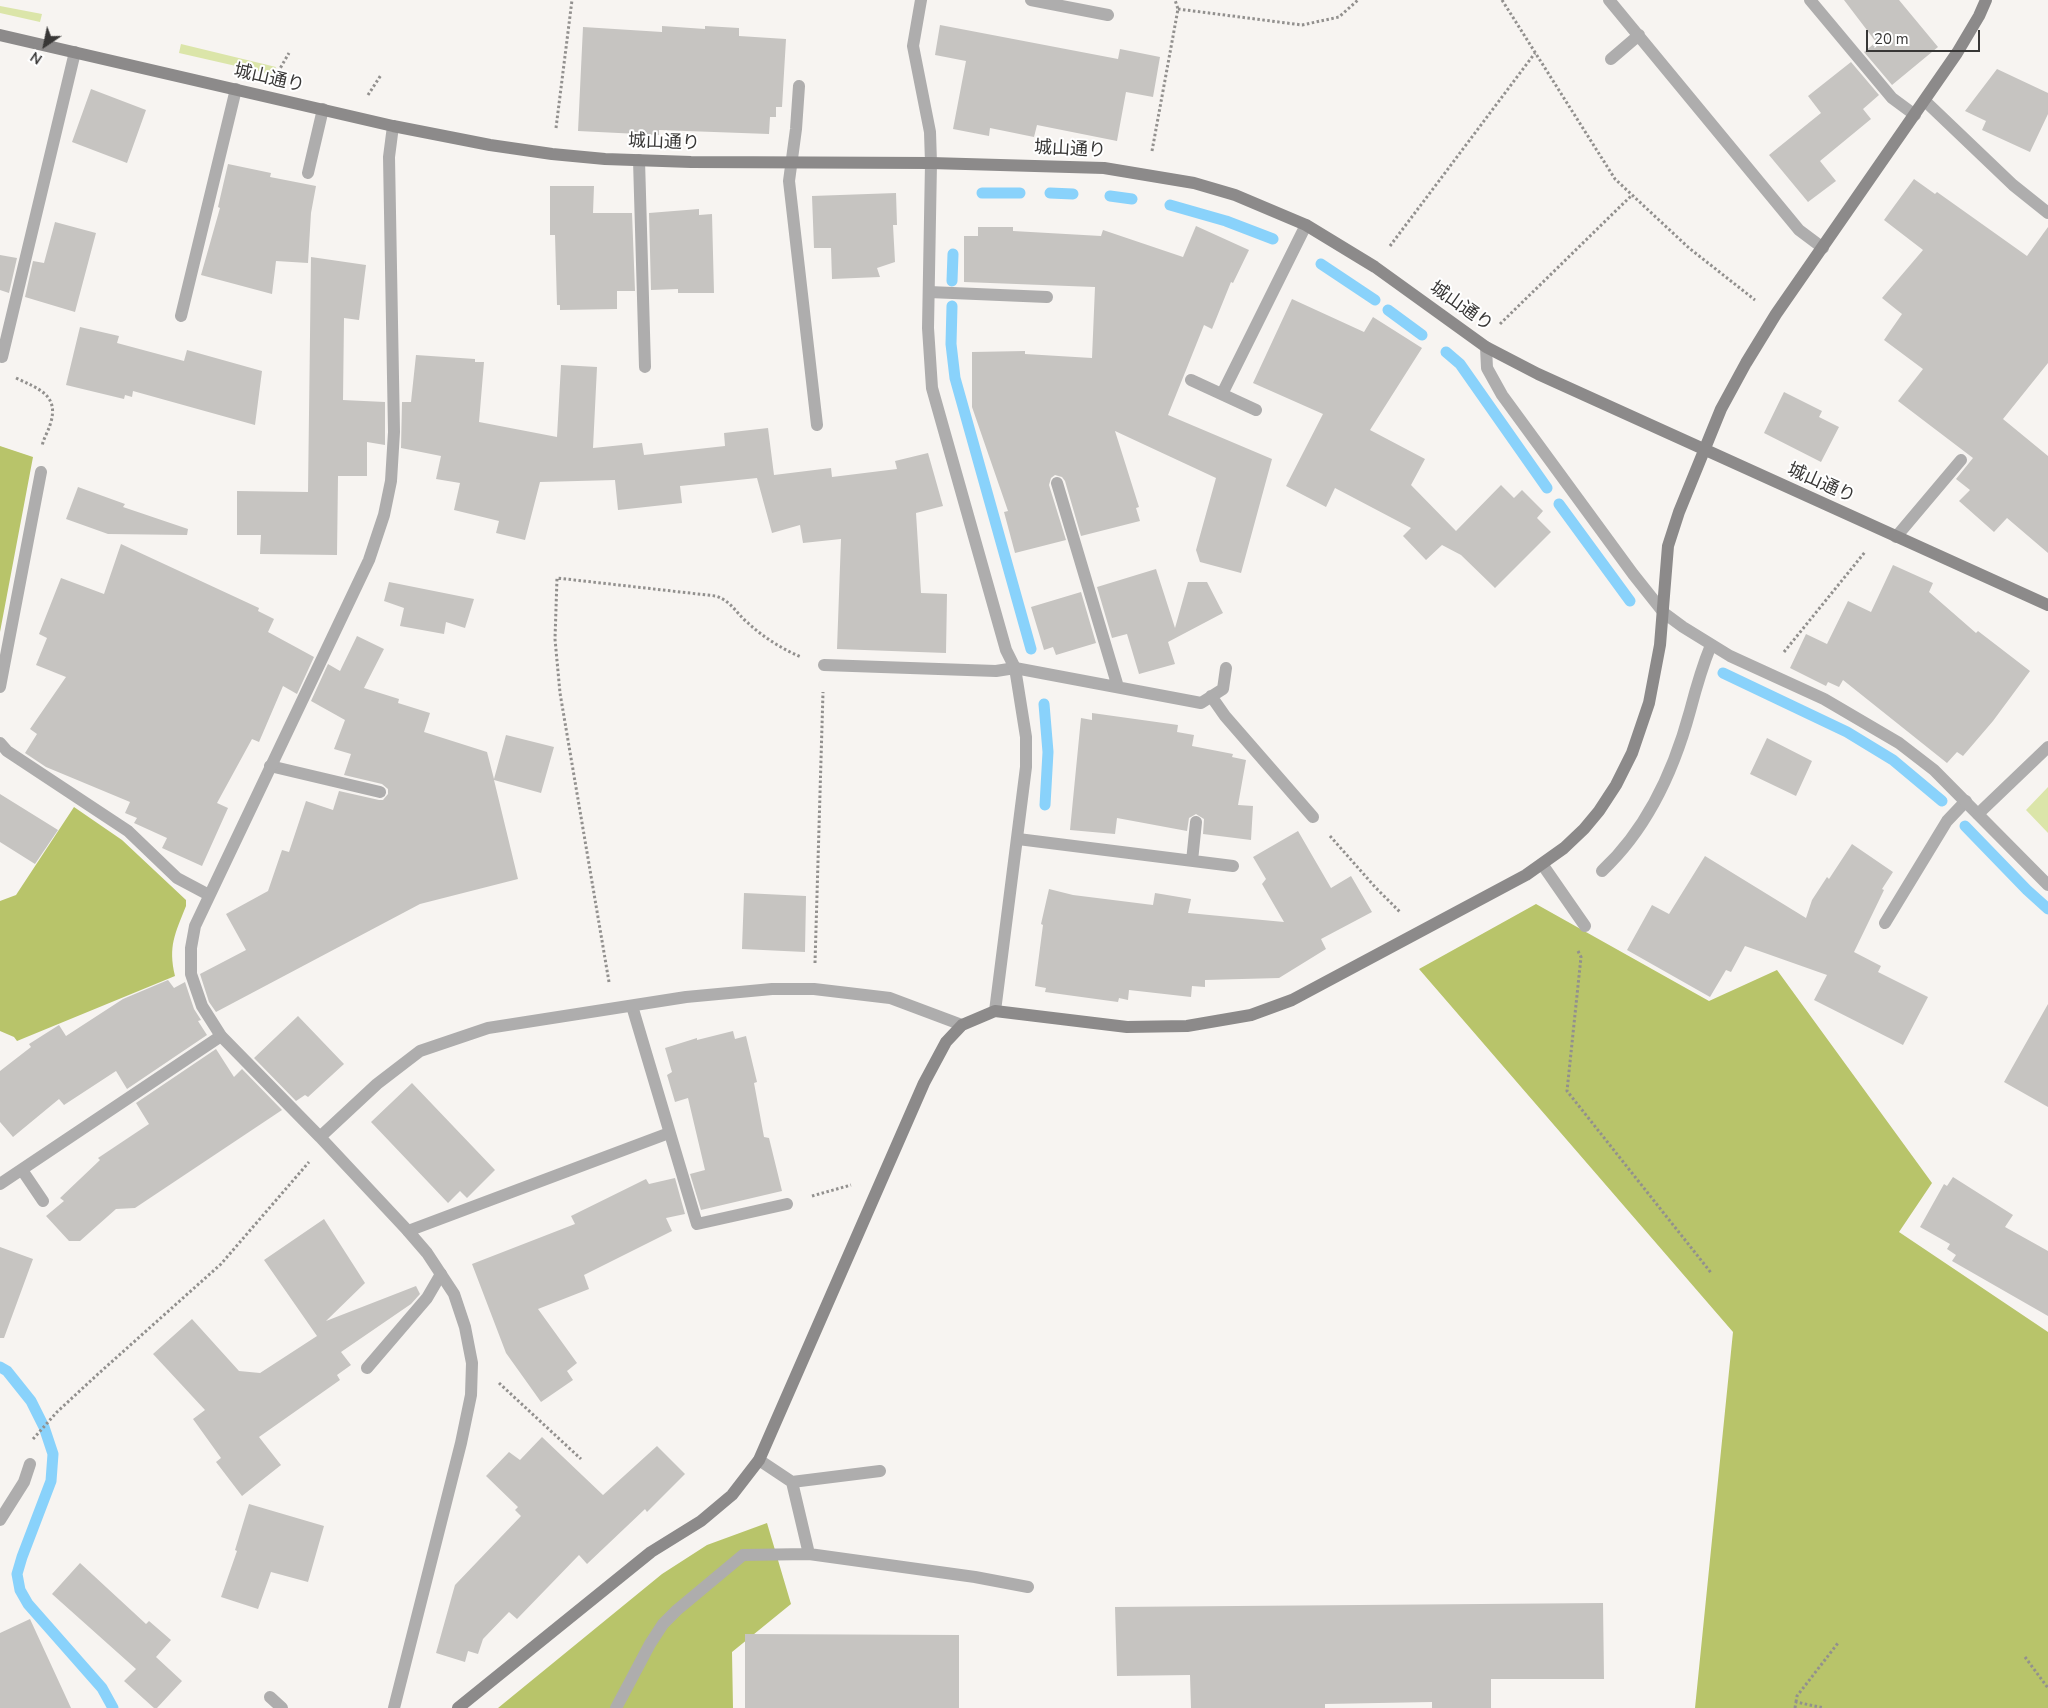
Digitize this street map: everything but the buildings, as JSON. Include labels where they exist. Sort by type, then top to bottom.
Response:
[{"type":"street","points":[[921,0],[913,46],[930,132],[928,328],[932,388],[1006,650],[1015,668],[1026,737],[1026,767],[1018,839],[995,1011]]},
{"type":"street","points":[[1031,0],[1108,15]]},
{"type":"street","points":[[1609,0],[1799,230],[1823,248]]},
{"type":"street","points":[[1810,0],[1892,98],[1915,115]]},
{"type":"street","points":[[458,1708],[651,1552],[701,1521],[732,1496],[758,1460],[928,1073],[946,1042],[962,1025],[995,1011],[1127,1027],[1187,1026],[1251,1015],[1292,1000],[1542,864],[1584,830],[1616,785],[1632,754],[1649,703],[1664,613],[1668,546],[1679,512],[1721,409],[1776,314],[1925,101],[1957,53],[1979,16],[1986,0]]},
{"type":"street","name":"城山通り","points":[[0,35],[393,126],[490,146],[552,154],[639,160],[931,162],[1104,168],[1194,183],[1235,195],[1306,225],[1375,267],[1486,347],[1538,374],[2048,605]]},
{"type":"street","points":[[1611,59],[1639,36]]},
{"type":"street","points":[[2,357],[75,52]]},
{"type":"street","points":[[799,86],[789,181],[817,425]]},
{"type":"street","points":[[181,316],[236,90]]},
{"type":"street","points":[[1925,101],[2013,185],[2048,213]]},
{"type":"street","points":[[308,172],[324,109]]},
{"type":"street","points":[[393,126],[389,156],[394,432],[391,480],[384,514],[369,560],[194,926],[191,948],[191,974],[202,1006],[221,1036],[320,1137],[408,1231],[454,1294],[465,1327],[472,1363],[471,1395],[394,1708]]},
{"type":"street","points":[[639,160],[645,367]]},
{"type":"street","points":[[1222,394],[1306,225]]},
{"type":"street","points":[[929,292],[1047,297]]},
{"type":"street","points":[[1486,347],[1487,368],[1502,394],[1633,574],[1664,613],[1711,645],[1766,674],[1832,703],[1899,742],[1934,770],[2048,885]]},
{"type":"street","points":[[1191,380],[1256,410]]},
{"type":"street","points":[[1896,537],[1961,460]]},
{"type":"street","points":[[0,687],[41,472]]},
{"type":"street","points":[[1057,483],[1118,687]]},
{"type":"street","points":[[1602,871],[1631,838],[1655,802],[1666,780],[1680,744],[1699,676],[1711,645]]},
{"type":"street","points":[[824,665],[996,671],[1015,668],[1200,702],[1223,689],[1226,668]]},
{"type":"street","points":[[1211,696],[1225,716],[1313,817]]},
{"type":"street","points":[[0,743],[7,751],[128,832],[177,878],[209,895]]},
{"type":"street","points":[[1978,814],[2048,748]]},
{"type":"street","points":[[270,766],[380,792]]},
{"type":"street","points":[[1885,924],[1947,820],[1966,801]]},
{"type":"street","points":[[1192,861],[1196,822]]},
{"type":"street","points":[[1018,839],[1233,866]]},
{"type":"street","points":[[1542,864],[1585,926]]},
{"type":"street","points":[[320,1137],[377,1084],[420,1051],[488,1028],[738,991],[814,989],[890,998],[962,1025]]},
{"type":"street","points":[[632,1006],[697,1224],[787,1204]]},
{"type":"street","points":[[0,1184],[221,1036]]},
{"type":"street","points":[[408,1231],[670,1133]]},
{"type":"street","points":[[22,1170],[43,1201]]},
{"type":"street","points":[[367,1368],[427,1298],[441,1274]]},
{"type":"street","points":[[758,1460],[792,1482],[880,1471]]},
{"type":"street","points":[[0,1520],[24,1482],[30,1464]]},
{"type":"street","points":[[792,1482],[809,1554]]},
{"type":"street","points":[[616,1708],[650,1644],[663,1624],[743,1555],[809,1554],[975,1577],[1028,1587]]},
{"type":"street","points":[[270,1697],[282,1708]]},
{"type":"path","points":[[552,154],[572,0]]},
{"type":"path","points":[[1152,154],[1178,9],[1175,0]]},
{"type":"path","points":[[1178,9],[1302,25],[1339,17],[1358,0]]},
{"type":"path","points":[[1502,0],[1615,179],[1631,196],[1689,248],[1762,305]]},
{"type":"path","points":[[275,76],[289,53]]},
{"type":"path","points":[[1375,267],[1535,53]]},
{"type":"path","points":[[365,99],[381,75]]},
{"type":"path","points":[[1486,347],[1502,320],[1631,196]]},
{"type":"path","points":[[2,357],[13,377],[39,389],[52,401],[54,412],[43,442],[41,472]]},
{"type":"path","points":[[1766,674],[1870,545]]},
{"type":"path","points":[[614,1008],[560,693],[555,639],[558,578],[716,596],[726,600],[747,623],[790,653],[824,665],[814,989]]},
{"type":"path","points":[[1313,817],[1375,887],[1421,931]]},
{"type":"path","points":[[1576,950],[1581,957],[1567,1090],[1712,1274]]},
{"type":"path","points":[[33,1438],[57,1412],[221,1264],[313,1158],[320,1137]]},
{"type":"path","points":[[787,1204],[857,1184],[875,1193]]},
{"type":"path","points":[[500,1384],[581,1459]]},
{"type":"path","points":[[1794,1708],[1797,1696],[1838,1643]]},
{"type":"path","points":[[2025,1657],[2048,1688]]},
{"type":"path","points":[[1796,1702],[1824,1708]]},
{"type":"green space","points":[[0,6],[42,14],[40,22],[0,13]]},
{"type":"green space","points":[[181,44],[276,67],[271,74],[179,53]]},
{"type":"green space","points":[[0,446],[33,457],[0,632]]},
{"type":"green space","points":[[2048,787],[2048,833],[2026,810]]},
{"type":"green space","points":[[74,807],[122,840],[186,900],[186,906],[174,940],[172,956],[175,976],[17,1041],[14,1037],[0,1031],[0,901],[16,895]]},
{"type":"green space","points":[[1536,904],[1709,1001],[1777,970],[1932,1183],[1899,1232],[2048,1332],[2048,1708],[1695,1708],[1733,1332],[1419,969]]},
{"type":"green space","points":[[767,1523],[791,1604],[732,1652],[733,1708],[498,1708],[662,1574],[707,1545]]},
{"type":"waterway","points":[[982,193],[1020,193]]},
{"type":"waterway","points":[[1050,193],[1073,194]]},
{"type":"waterway","points":[[1110,196],[1132,199]]},
{"type":"waterway","points":[[1170,205],[1226,221],[1273,239]]},
{"type":"waterway","points":[[952,281],[953,254]]},
{"type":"waterway","points":[[1321,264],[1375,300]]},
{"type":"waterway","points":[[952,306],[951,344],[955,378],[1031,649]]},
{"type":"waterway","points":[[1388,310],[1422,335]]},
{"type":"waterway","points":[[1446,352],[1460,364],[1547,488]]},
{"type":"waterway","points":[[1559,504],[1630,601]]},
{"type":"waterway","points":[[1723,673],[1847,732],[1893,760],[1942,801]]},
{"type":"waterway","points":[[1044,704],[1048,752],[1045,805]]},
{"type":"waterway","points":[[1965,826],[2048,909]]},
{"type":"waterway","points":[[0,1367],[7,1371],[31,1401],[44,1427],[53,1454],[51,1481],[17,1574],[20,1590],[28,1604],[102,1688],[113,1708]]}]
